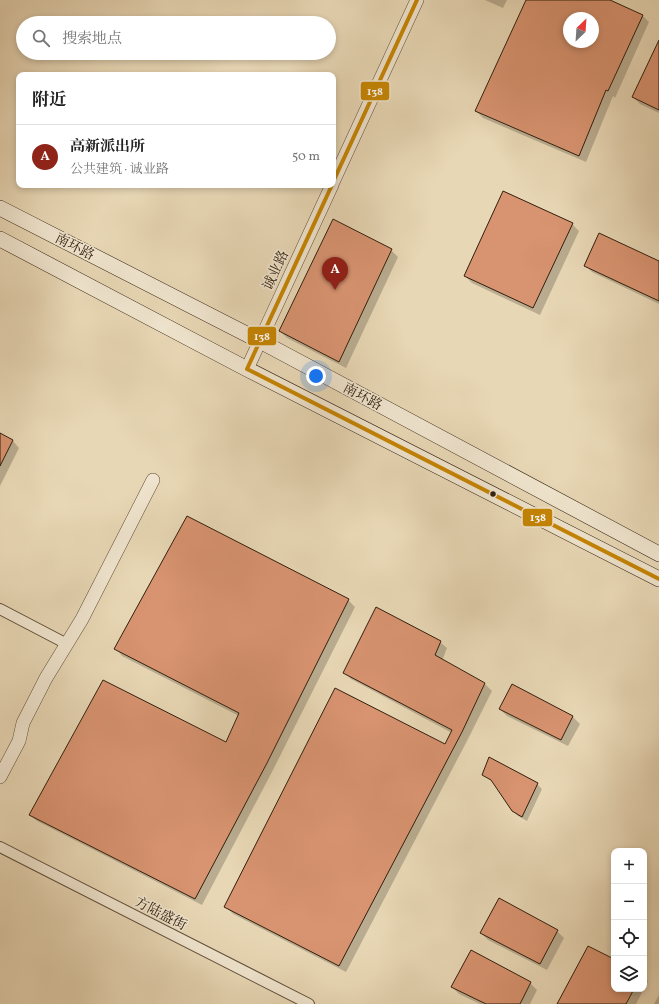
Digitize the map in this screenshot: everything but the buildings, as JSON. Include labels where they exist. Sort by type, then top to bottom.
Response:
[{"type":"main road","name":"南环路","points":[[0,208],[260,341],[659,554]]},
{"type":"main road","name":"南环路","points":[[0,239],[247,368],[659,579]]},
{"type":"street","name":"诚业路","points":[[336,175],[417,0]]},
{"type":"street","name":"诚业路","points":[[247,368],[330,188]]},
{"type":"street","points":[[0,776],[19,741],[23,724],[29,710],[46,678],[82,619],[153,480]]},
{"type":"street","points":[[0,609],[67,644]]},
{"type":"street","name":"方陆盛街","points":[[0,847],[309,1004]]},
{"type":"transit line","name":"138","points":[[336,176],[417,0]]},
{"type":"transit line","name":"138","points":[[331,188],[247,369],[659,579]]},
{"type":"place","name":"高新派出所","points":[[335,290]]}]
